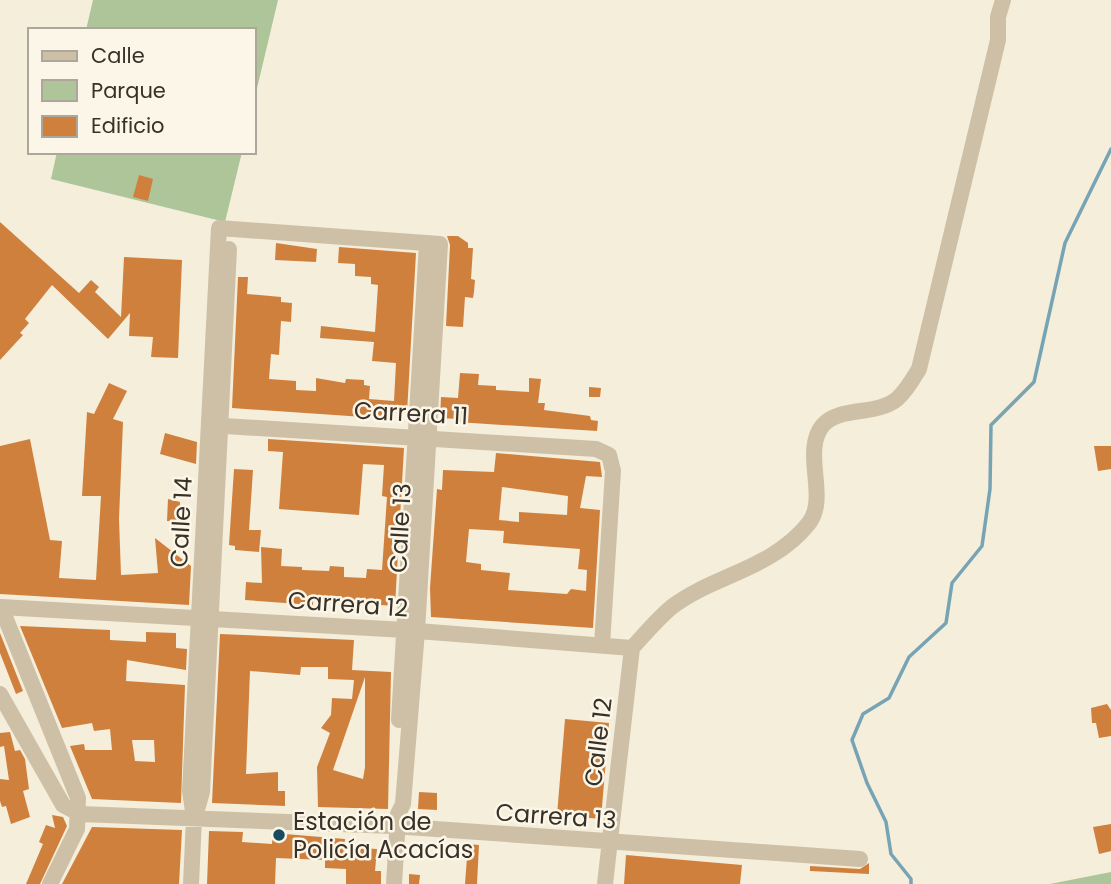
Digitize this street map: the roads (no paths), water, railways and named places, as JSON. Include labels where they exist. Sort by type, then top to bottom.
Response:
[{"type":"street","points":[[632,648],[674,606],[768,559],[809,523],[815,508],[816,440],[822,427],[832,418],[874,410],[896,400],[919,369],[998,40],[998,17],[1003,0]]},
{"type":"street","name":"Calle 13","points":[[224,229],[434,244],[403,804],[398,820],[394,884]]},
{"type":"street","name":"Calle 14","points":[[191,884],[194,818],[202,792],[206,618],[224,229]]},
{"type":"street","name":"Carrera 11","points":[[216,425],[596,449],[609,455],[613,471],[602,645]]},
{"type":"street","points":[[1,607],[78,798],[80,814],[77,829],[50,884]]},
{"type":"street","name":"Carrera 12","points":[[1,607],[411,631],[632,648]]},
{"type":"street","name":"Calle 12","points":[[605,884],[632,648]]},
{"type":"street","points":[[0,694],[63,805],[80,814]]},
{"type":"street","name":"Carrera 13","points":[[80,814],[398,820],[609,843],[860,859]]},
{"type":"waterway","points":[[911,884],[911,879],[891,854],[886,822],[867,783],[852,740],[863,714],[889,698],[909,657],[946,623],[952,583],[982,546],[990,489],[991,425],[1034,382],[1065,243],[1111,149]]},
{"type":"place","name":"Estación de Policía Acacías","points":[[279,835]]}]
